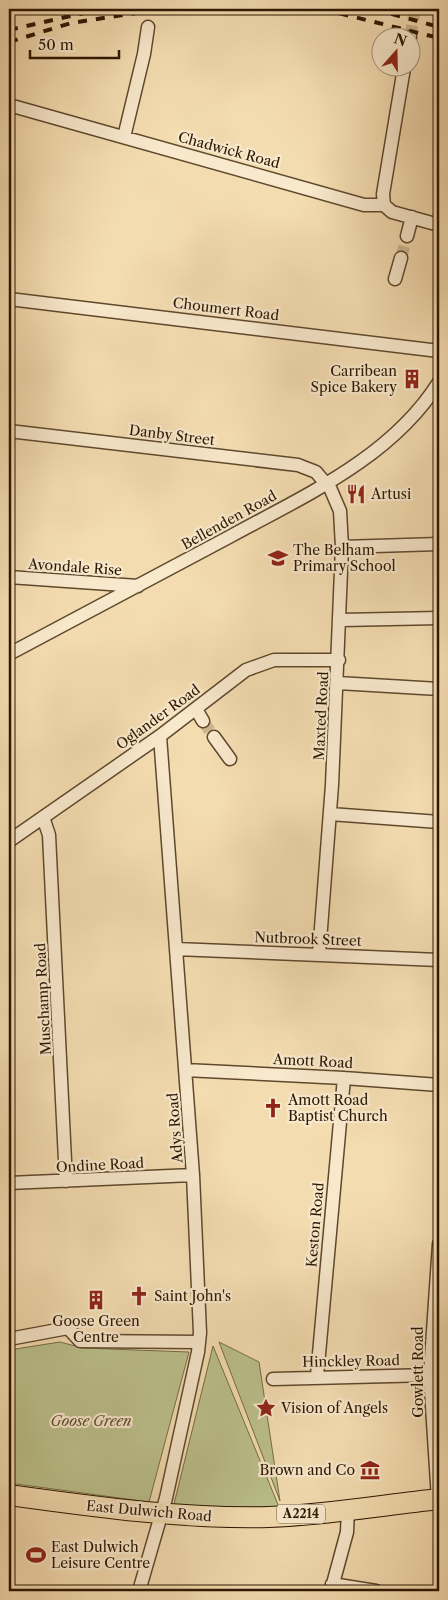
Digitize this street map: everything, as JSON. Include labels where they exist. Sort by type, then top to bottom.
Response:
[{"type":"main road","name":"East Dulwich Road","points":[[9,1495],[161,1514],[269,1517],[438,1499]]},
{"type":"street","points":[[124,137],[144,54],[148,27]]},
{"type":"street","points":[[384,205],[383,194],[402,78]]},
{"type":"street","name":"Chadwick Road","points":[[9,105],[364,205],[384,205],[392,212],[439,225]]},
{"type":"street","points":[[407,236],[412,217]]},
{"type":"street","points":[[395,279],[401,258]]},
{"type":"street","name":"Choumert Road","points":[[9,299],[439,351]]},
{"type":"street","name":"Bellenden Road","points":[[9,654],[138,586],[354,467],[407,425],[439,382]]},
{"type":"street","name":"Danby Street","points":[[9,431],[298,465],[316,472],[327,483]]},
{"type":"street","name":"Maxted Road","points":[[319,954],[338,683],[342,547],[340,511],[327,483]]},
{"type":"street","points":[[342,547],[439,544]]},
{"type":"street","name":"Avondale Rise","points":[[9,577],[138,586]]},
{"type":"street","points":[[340,620],[439,618]]},
{"type":"street","name":"Oglander Road","points":[[9,841],[160,736],[246,670],[274,660],[300,658],[339,660]]},
{"type":"street","points":[[338,683],[439,689]]},
{"type":"street","points":[[196,709],[203,721]]},
{"type":"street","name":"Adys Road","points":[[139,1591],[161,1514],[199,1342],[193,1175],[160,736]]},
{"type":"street","points":[[214,737],[230,759]]},
{"type":"street","points":[[330,814],[439,822]]},
{"type":"street","name":"Muschamp Road","points":[[43,817],[49,835],[66,1182]]},
{"type":"street","name":"Nutbrook Street","points":[[176,949],[439,960]]},
{"type":"street","name":"Amott Road","points":[[185,1070],[439,1085]]},
{"type":"street","name":"Keston Road","points":[[317,1376],[344,1078]]},
{"type":"street","name":"Ondine Road","points":[[9,1184],[193,1175]]},
{"type":"street","name":"Gowlett Road","points":[[438,1499],[430,1374],[439,1244]]},
{"type":"street","points":[[9,1339],[68,1328],[80,1341],[199,1342]]},
{"type":"street","name":"Hinckley Road","points":[[273,1379],[317,1376],[430,1374]]},
{"type":"street","points":[[348,1509],[347,1532],[332,1587],[376,1591]]},
{"type":"green space","name":"Goose Green","points":[[60,1342],[83,1348],[189,1352],[149,1502],[9,1483],[9,1350]]},
{"type":"green space","points":[[219,1342],[259,1362],[280,1501]]},
{"type":"green space","points":[[213,1346],[279,1507],[173,1508]]},
{"type":"tunnel","points":[[412,28],[415,9]]},
{"type":"tunnel","points":[[401,258],[407,236]]},
{"type":"tunnel","points":[[203,721],[214,737]]},
{"type":"railway","points":[[9,30],[101,9]]},
{"type":"railway","points":[[9,42],[71,23],[162,9]]},
{"type":"railway","points":[[322,9],[439,38]]},
{"type":"railway","points":[[374,9],[439,27]]},
{"type":"railway","points":[[420,9],[439,14]]},
{"type":"place","name":"Carribean Spice Bakery","points":[[412,379]]},
{"type":"place","name":"Artusi","points":[[356,494]]},
{"type":"place","name":"The Belham Primary School","points":[[278,558]]},
{"type":"place","name":"Amott Road Baptist Church","points":[[273,1108]]},
{"type":"place","name":"Saint John's","points":[[139,1296]]},
{"type":"place","name":"Goose Green Centre","points":[[96,1300]]},
{"type":"place","name":"Vision of Angels","points":[[266,1408]]},
{"type":"place","name":"Brown and Co","points":[[370,1470]]},
{"type":"place","name":"East Dulwich Leisure Centre","points":[[36,1555]]}]
